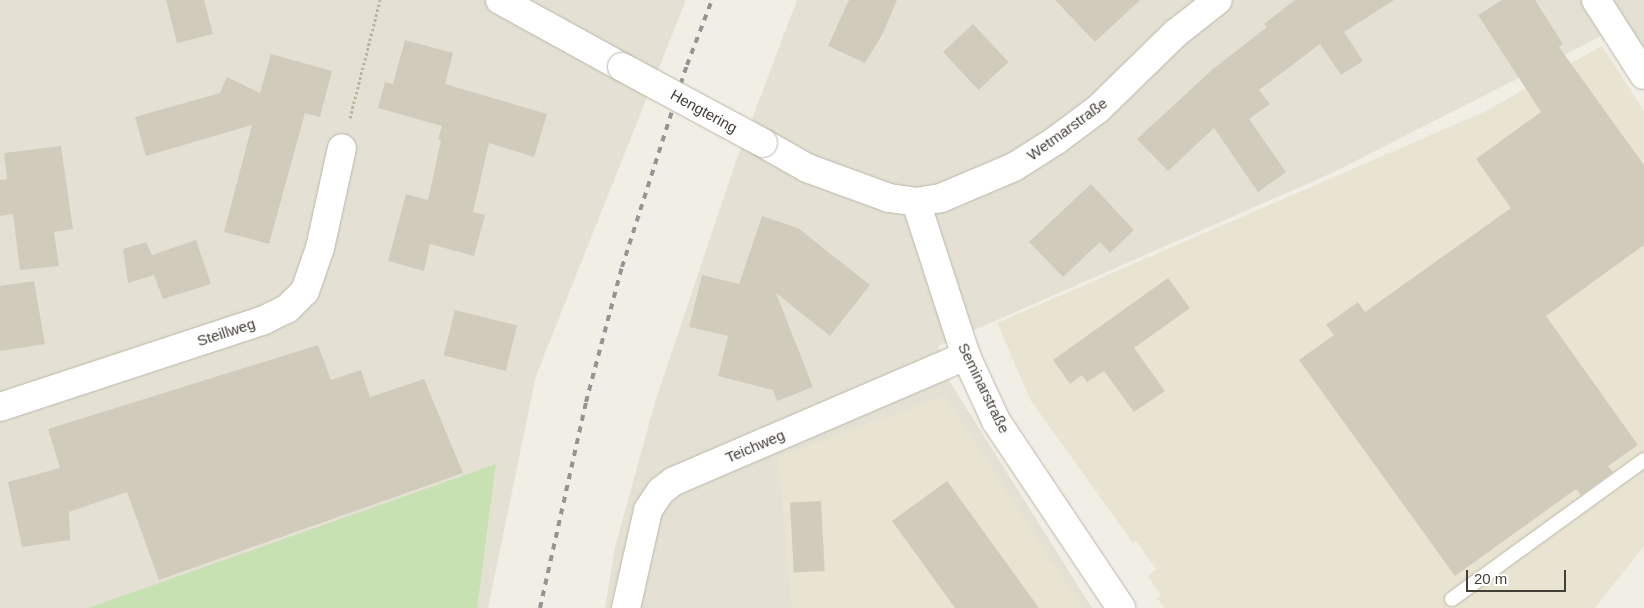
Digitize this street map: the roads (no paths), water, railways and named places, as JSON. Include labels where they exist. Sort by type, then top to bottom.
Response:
[{"type":"street","name":"Hengtering","points":[[500,0],[807,168],[889,198],[916,202]]},
{"type":"street","name":"Wetmarstraße","points":[[916,202],[941,198],[975,186],[1014,167],[1055,141],[1098,109],[1176,33],[1218,0]]},
{"type":"street","points":[[1596,0],[1644,75]]},
{"type":"street","name":"Steillweg","points":[[0,407],[264,320],[288,309],[305,291],[320,248],[342,148]]},
{"type":"street","name":"Seminarstraße","points":[[916,202],[966,356],[996,421],[1121,608]]},
{"type":"street","name":"Teichweg","points":[[626,608],[648,510],[661,491],[674,481],[966,356]]},
{"type":"lane","points":[[1452,599],[1644,460]]},
{"type":"railway","points":[[540,608],[586,402],[622,267],[687,65],[712,0]]}]
